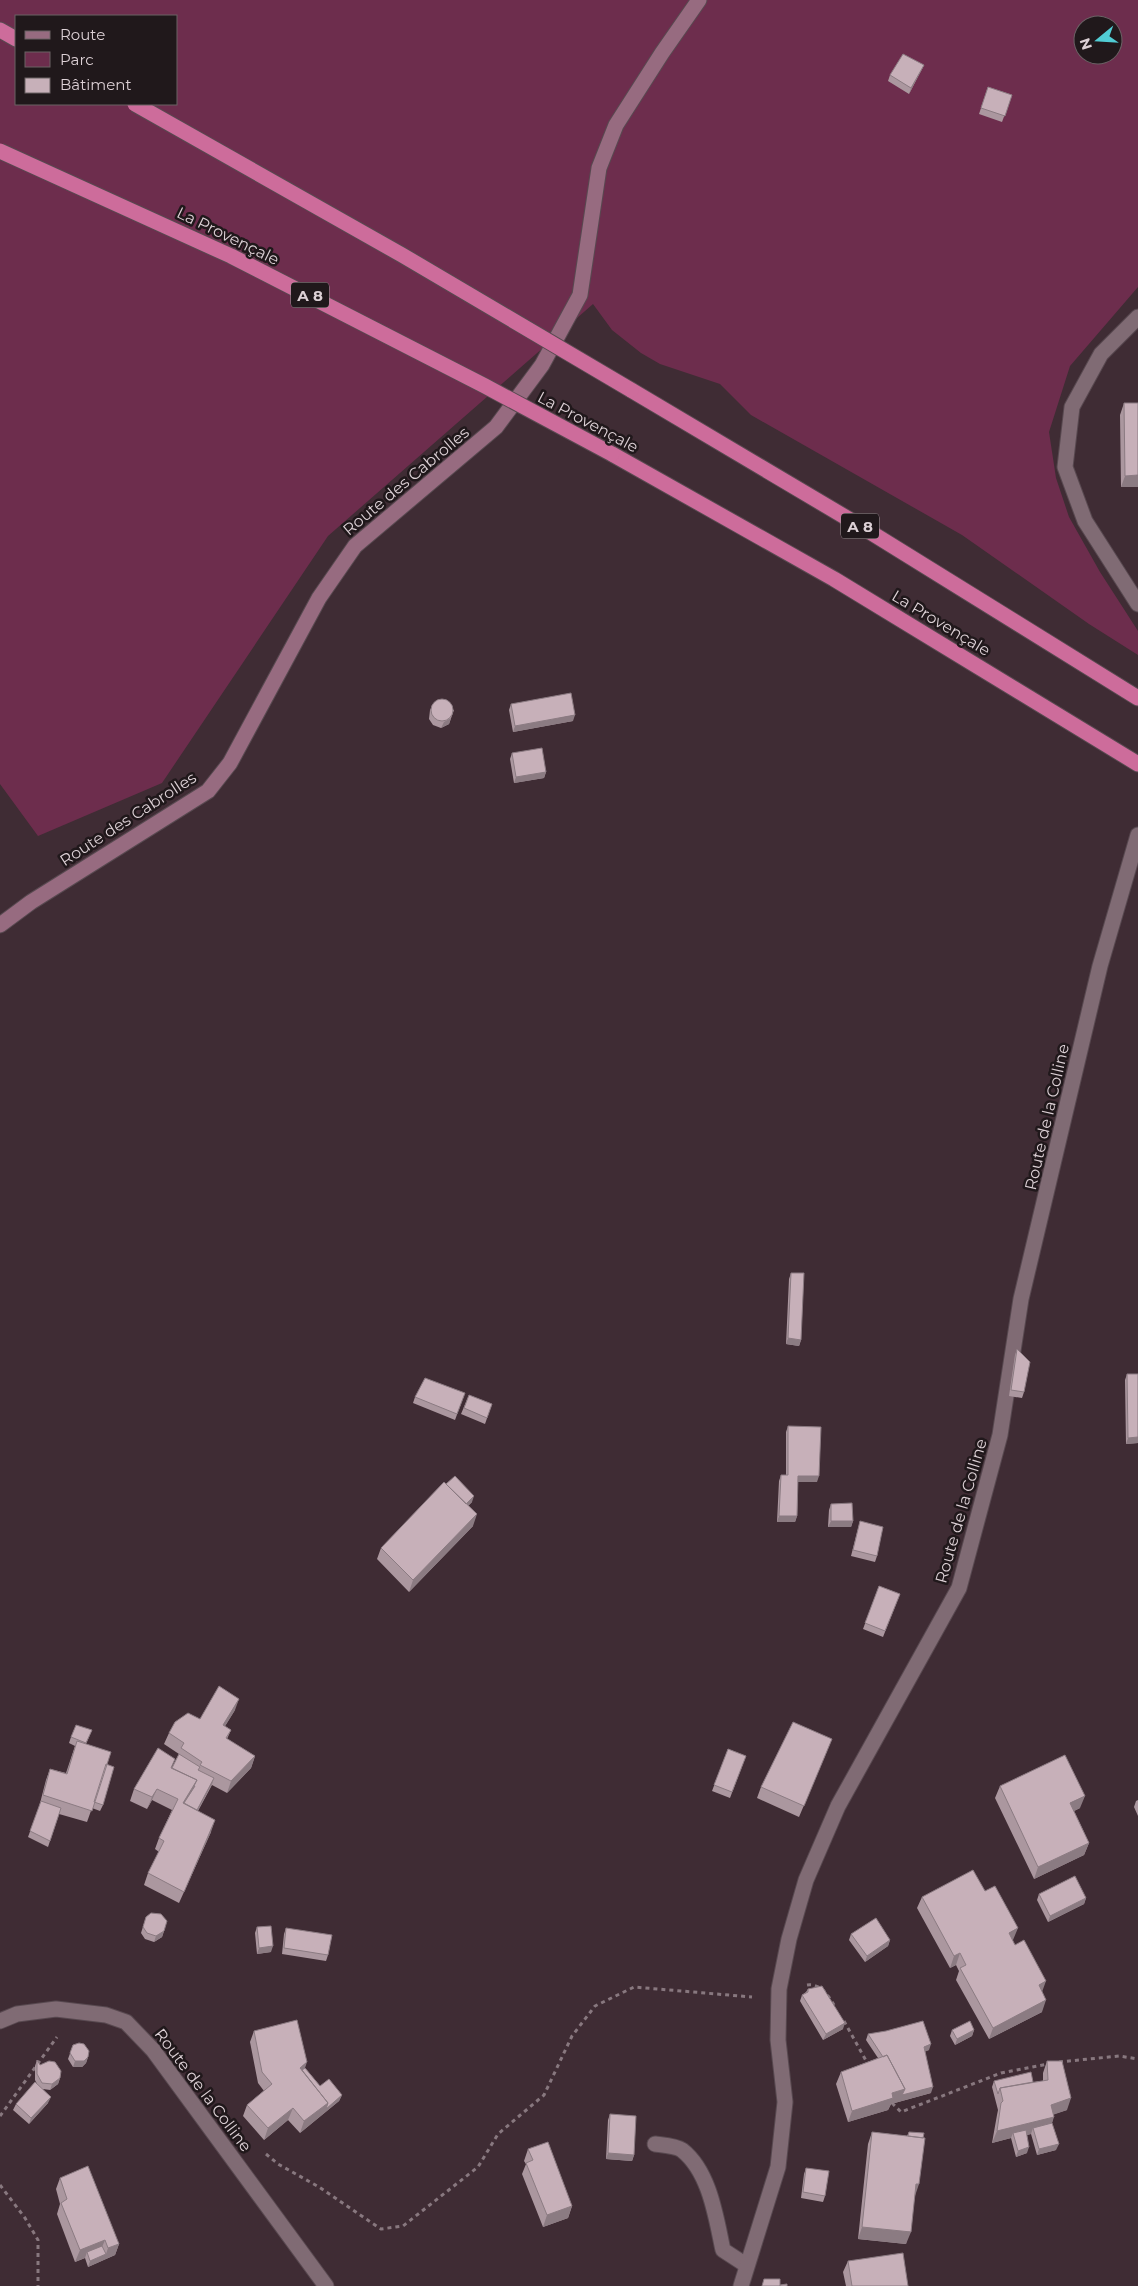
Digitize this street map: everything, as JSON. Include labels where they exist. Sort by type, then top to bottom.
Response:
[{"type":"highway","points":[[0,30],[15,38]]},
{"type":"highway","name":"A 8","points":[[137,105],[394,250],[631,390],[862,527],[1138,698]]},
{"type":"highway","name":"La Provençale","points":[[0,151],[231,256],[476,381],[612,454],[834,579],[1138,764]]},
{"type":"street","name":"Route des Cabrolles","points":[[0,926],[31,902],[208,791],[230,763],[319,598],[355,546],[496,427],[542,365],[580,295],[599,168],[616,125],[662,53],[699,0]]},
{"type":"street","points":[[1138,317],[1102,354],[1072,407],[1065,467],[1085,521],[1138,604]]},
{"type":"street","name":"Route de la Colline","points":[[741,2286],[778,2167],[786,2102],[778,2040],[779,1989],[789,1939],[806,1880],[838,1806],[960,1588],[1000,1435],[1021,1299],[1100,966],[1138,836]]},
{"type":"street","name":"Route de la Colline","points":[[0,2021],[17,2014],[56,2009],[106,2015],[126,2022],[153,2050],[326,2286]]},
{"type":"street","points":[[655,2144],[681,2150],[704,2176],[716,2213],[723,2250],[746,2265]]},
{"type":"path","points":[[264,2152],[278,2164],[319,2187],[381,2228],[403,2226],[478,2168],[498,2134],[544,2095],[572,2036],[594,2006],[634,1987],[670,1989]]},
{"type":"path","points":[[0,2116],[57,2038],[73,2010]]},
{"type":"path","points":[[892,2103],[901,2112],[1000,2073],[1050,2064],[1119,2056],[1138,2059]]},
{"type":"path","points":[[0,2184],[26,2218],[38,2240],[38,2286]]},
{"type":"green space","points":[[0,0],[1138,0],[1138,287],[1070,366],[1049,432],[1056,478],[1069,517],[1100,572],[1138,631],[1138,655],[1089,624],[962,535],[751,415],[720,384],[660,364],[641,353],[612,330],[593,304],[328,536],[162,783],[38,836],[0,784]]},
{"type":"building","points":[[903,54],[924,65],[911,88],[890,75]]},
{"type":"building","points":[[988,87],[1012,95],[1005,116],[981,108]]},
{"type":"building","points":[[1124,403],[1138,403],[1138,475],[1125,476]]},
{"type":"building","points":[[571,693],[575,715],[515,726],[511,704]]},
{"type":"building","points":[[442,699],[450,702],[453,710],[450,718],[442,721],[434,718],[431,710],[434,702]]},
{"type":"building","points":[[542,748],[546,772],[516,777],[512,753]]},
{"type":"building","points":[[791,1273],[804,1273],[801,1340],[788,1338]]},
{"type":"building","points":[[1017,1349],[1030,1362],[1024,1392],[1011,1390]]},
{"type":"building","points":[[1127,1374],[1138,1374],[1138,1437],[1128,1438]]},
{"type":"building","points":[[425,1378],[465,1393],[457,1414],[415,1397]]},
{"type":"building","points":[[469,1395],[492,1404],[487,1418],[464,1408]]},
{"type":"building","points":[[788,1426],[821,1427],[819,1476],[798,1476],[797,1516],[779,1516],[781,1475],[788,1475]]},
{"type":"building","points":[[455,1476],[474,1496],[466,1504],[446,1484]]},
{"type":"building","points":[[444,1482],[477,1514],[413,1580],[381,1548]]},
{"type":"building","points":[[852,1503],[853,1521],[831,1521],[831,1504]]},
{"type":"building","points":[[860,1521],[883,1527],[877,1556],[853,1550]]},
{"type":"building","points":[[879,1586],[900,1594],[885,1631],[865,1623]]},
{"type":"building","points":[[219,1686],[239,1699],[223,1725],[231,1730],[226,1738],[255,1756],[231,1781],[200,1765],[202,1762],[181,1748],[184,1743],[169,1733],[175,1722],[188,1713],[200,1719]]},
{"type":"building","points":[[793,1722],[832,1739],[804,1806],[761,1787]]},
{"type":"building","points":[[76,1725],[92,1730],[86,1743],[71,1737]]},
{"type":"building","points":[[77,1741],[111,1752],[92,1811],[43,1795],[50,1769],[67,1774]]},
{"type":"building","points":[[158,1748],[175,1759],[171,1768],[197,1780],[183,1803],[215,1820],[184,1892],[148,1873],[164,1841],[159,1838],[178,1799],[157,1789],[152,1797],[134,1789]]},
{"type":"building","points":[[728,1749],[746,1756],[732,1792],[714,1785]]},
{"type":"building","points":[[179,1754],[200,1767],[198,1770],[214,1778],[197,1810],[184,1803],[197,1780],[172,1768]]},
{"type":"building","points":[[1065,1755],[1085,1796],[1070,1803],[1089,1843],[1038,1867],[1000,1786]]},
{"type":"building","points":[[106,1764],[114,1767],[103,1805],[94,1802]]},
{"type":"building","points":[[41,1801],[61,1808],[50,1841],[30,1831]]},
{"type":"building","points":[[973,1870],[985,1891],[995,1886],[1018,1928],[1009,1933],[1015,1945],[1024,1940],[1046,1981],[1039,1985],[1046,2000],[993,2028],[960,1968],[966,1965],[960,1953],[954,1956],[922,1897]]},
{"type":"building","points":[[1075,1876],[1086,1898],[1050,1916],[1039,1894]]},
{"type":"building","points":[[151,1913],[161,1914],[167,1921],[164,1931],[156,1936],[147,1933],[143,1927],[146,1917]]},
{"type":"building","points":[[876,1918],[890,1940],[867,1956],[851,1934]]},
{"type":"building","points":[[271,1926],[273,1946],[259,1948],[257,1927]]},
{"type":"building","points":[[286,1928],[332,1935],[328,1955],[284,1948]]},
{"type":"building","points":[[822,1986],[845,2023],[826,2034],[802,1995],[808,1992],[808,1989]]},
{"type":"building","points":[[297,2020],[307,2062],[300,2068],[328,2103],[304,2121],[293,2108],[268,2128],[247,2105],[272,2084],[262,2072],[254,2031]]},
{"type":"building","points":[[923,2021],[931,2044],[924,2047],[933,2087],[902,2095],[905,2089],[887,2055],[883,2057],[868,2034]]},
{"type":"building","points":[[970,2021],[974,2030],[957,2039],[952,2030]]},
{"type":"building","points":[[84,2044],[89,2051],[88,2057],[84,2061],[75,2061],[70,2053],[73,2045]]},
{"type":"building","points":[[887,2055],[905,2089],[892,2093],[893,2098],[852,2111],[841,2072]]},
{"type":"building","points":[[37,2060],[40,2065],[49,2061],[55,2062],[61,2071],[60,2078],[52,2084],[42,2083],[37,2074]]},
{"type":"building","points":[[1047,2061],[1062,2061],[1071,2098],[1051,2105],[1054,2117],[997,2131],[1001,2103],[1003,2101],[1000,2088],[1048,2080]]},
{"type":"building","points":[[305,2068],[320,2086],[329,2079],[342,2095],[326,2109],[328,2103],[302,2070]]},
{"type":"building","points":[[1031,2072],[1033,2082],[1000,2088],[998,2094],[994,2081]]},
{"type":"building","points":[[35,2082],[51,2097],[31,2118],[16,2104]]},
{"type":"building","points":[[610,2114],[636,2116],[634,2155],[608,2153]]},
{"type":"building","points":[[1052,2123],[1059,2144],[1039,2149],[1033,2128]]},
{"type":"building","points":[[1026,2130],[1029,2147],[1018,2151],[1013,2133]]},
{"type":"building","points":[[872,2132],[925,2138],[919,2184],[916,2184],[911,2232],[862,2227]]},
{"type":"building","points":[[909,2132],[924,2133],[923,2138],[908,2136]]},
{"type":"building","points":[[548,2142],[572,2206],[547,2215],[526,2163],[533,2160],[528,2149]]},
{"type":"building","points":[[88,2166],[119,2244],[108,2248],[105,2240],[80,2250],[61,2203],[67,2199],[60,2178]]},
{"type":"building","points":[[806,2168],[829,2171],[825,2196],[803,2192]]},
{"type":"building","points":[[102,2246],[106,2254],[90,2261],[87,2252]]},
{"type":"building","points":[[903,2253],[908,2286],[852,2286],[848,2261]]},
{"type":"building","points":[[764,2279],[780,2279],[780,2286],[762,2286]]}]
